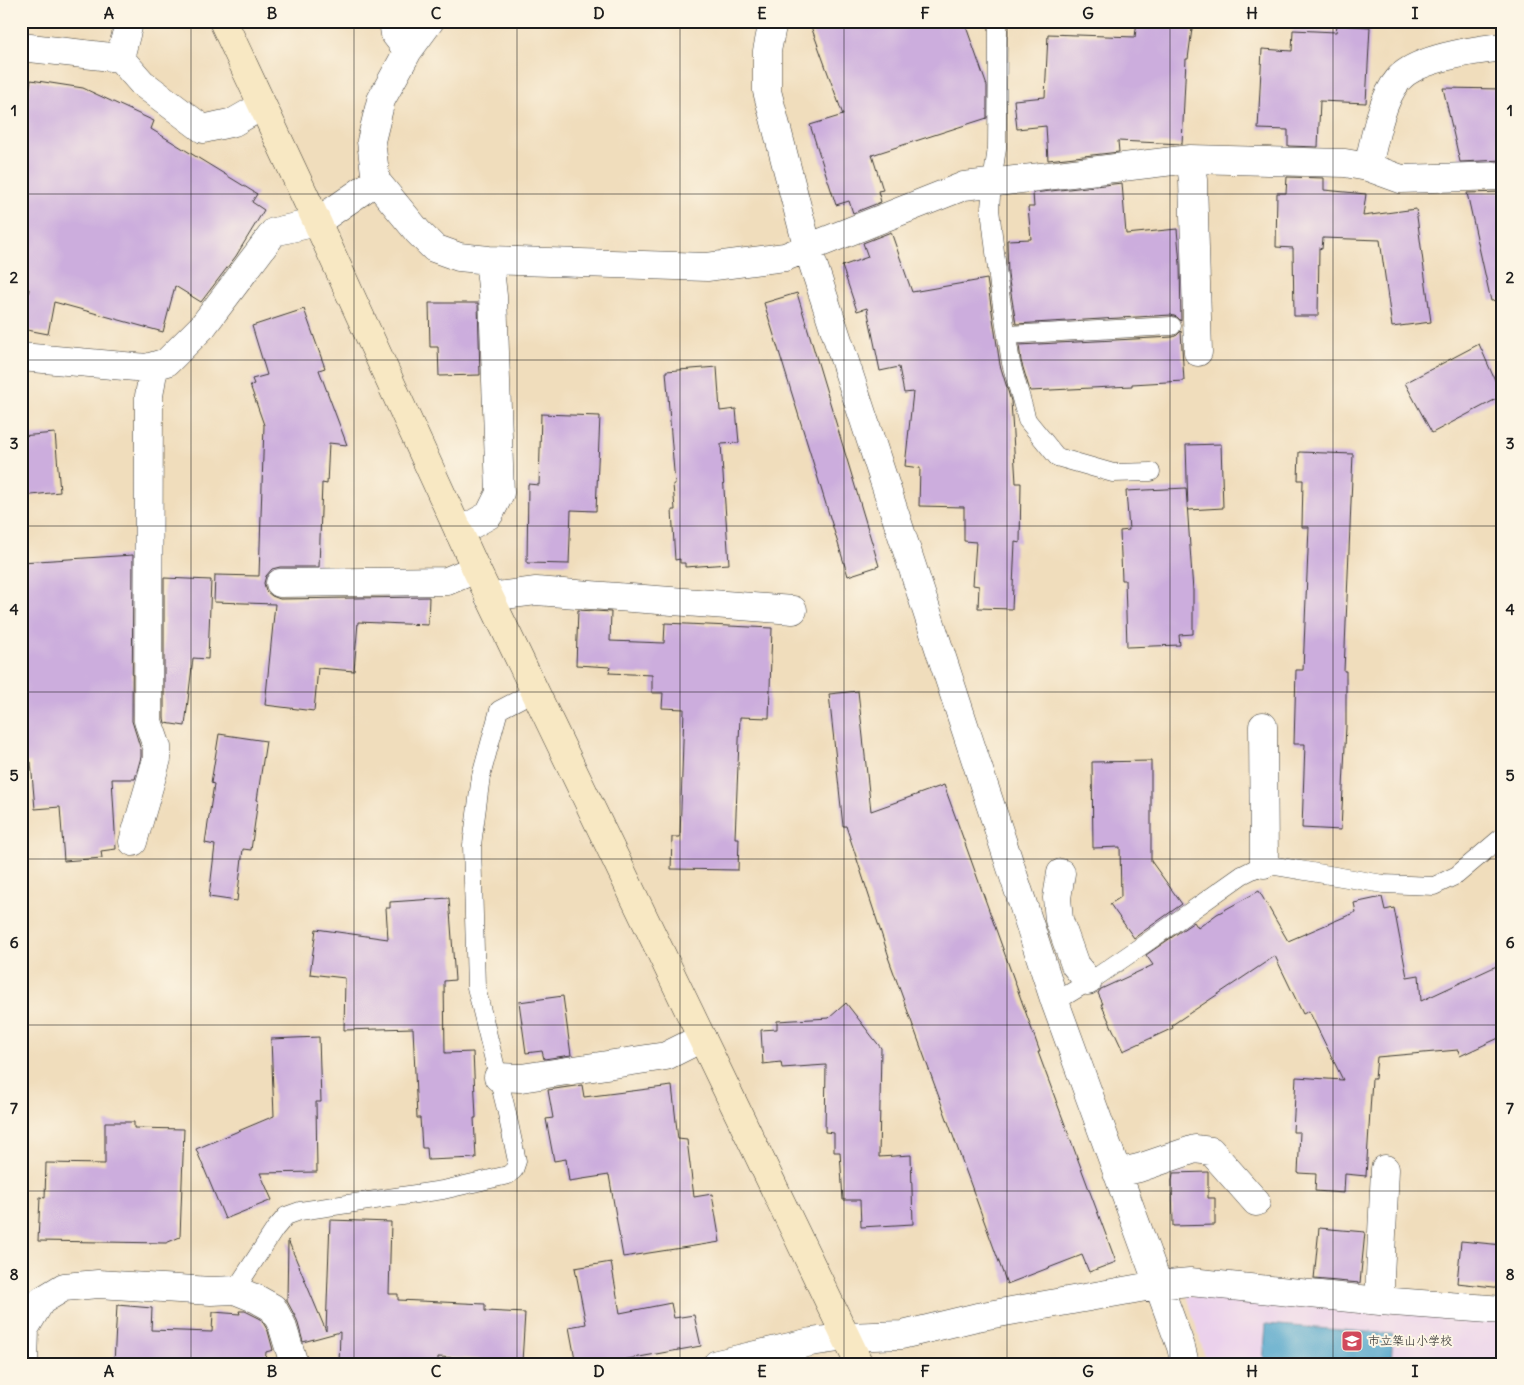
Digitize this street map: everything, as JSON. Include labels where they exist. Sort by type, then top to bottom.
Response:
[{"type":"street","points":[[120,58],[128,21]]},
{"type":"street","points":[[223,21],[476,569],[859,1364]]},
{"type":"street","points":[[393,21],[395,34],[408,51]]},
{"type":"street","points":[[430,21],[408,51],[382,100],[371,141],[376,181],[418,232],[434,248],[459,257],[488,260],[706,267],[785,257],[964,186],[1190,159],[1345,163],[1368,167],[1401,179],[1503,176]]},
{"type":"street","points":[[774,21],[768,51],[767,91],[808,249],[1055,1002],[1181,1347],[1185,1364]]},
{"type":"street","points":[[21,47],[120,58],[142,83],[203,129],[234,122],[262,106]]},
{"type":"street","points":[[1368,167],[1385,102],[1398,79],[1418,65],[1439,58],[1503,47]]},
{"type":"street","points":[[1190,159],[1193,180],[1198,352]]},
{"type":"street","points":[[21,356],[148,368],[167,362],[204,326],[274,232],[317,222],[376,181]]},
{"type":"street","points":[[459,532],[490,515],[500,494],[493,296],[488,260]]},
{"type":"street","points":[[133,842],[157,760],[157,747],[148,722],[149,396],[154,366]]},
{"type":"street","points":[[280,583],[447,581],[476,569]]},
{"type":"street","points":[[490,597],[536,591],[793,610]]},
{"type":"street","points":[[1263,726],[1264,864]]},
{"type":"street","points":[[1061,873],[1057,898],[1059,920],[1075,965],[1088,982]]},
{"type":"street","points":[[498,1077],[521,1078],[666,1056],[702,1038]]},
{"type":"street","points":[[1117,1173],[1139,1168],[1195,1149],[1211,1151],[1256,1202]]},
{"type":"street","points":[[1380,1300],[1385,1169]]},
{"type":"street","points":[[716,1364],[811,1342],[846,1337],[902,1335],[977,1317],[1157,1285],[1190,1282],[1503,1310]]},
{"type":"street","points":[[24,1364],[25,1328],[41,1301],[64,1287],[98,1284],[211,1291],[235,1290],[273,1308],[282,1325],[294,1364]]},
{"type":"lane","points":[[999,21],[997,148],[990,209],[1011,363],[1027,420],[1057,457],[1113,473],[1151,472]]},
{"type":"lane","points":[[1007,335],[1172,326]]},
{"type":"lane","points":[[235,1290],[275,1229],[286,1216],[300,1211],[443,1190],[508,1175],[514,1170],[517,1161],[476,987],[472,845],[481,776],[500,710],[535,691]]},
{"type":"lane","points":[[1055,1002],[1153,938],[1242,875],[1264,864],[1383,884],[1434,886],[1457,875],[1503,836]]},
{"type":"shaded area","name":"市立築山小学校","points":[[1187,1295],[1503,1319],[1503,1364],[1207,1364]]},
{"type":"water","points":[[1266,1324],[1393,1334],[1391,1364],[1263,1364]]},
{"type":"building","points":[[809,21],[964,21],[987,86],[987,118],[872,155],[883,190],[878,191],[881,202],[853,213],[849,201],[836,205],[810,125],[843,115]]},
{"type":"building","points":[[1137,21],[1193,21],[1188,59],[1186,59],[1182,144],[1118,141],[1119,152],[1048,160],[1046,126],[1017,129],[1014,100],[1045,97],[1048,34],[1135,37]]},
{"type":"building","points":[[1337,25],[1370,27],[1366,103],[1320,101],[1318,147],[1288,146],[1288,130],[1258,129],[1262,49],[1292,51],[1293,30],[1336,32]]},
{"type":"building","points":[[31,80],[83,88],[154,121],[151,129],[257,194],[252,202],[264,210],[236,256],[201,302],[175,286],[163,332],[54,302],[48,334],[22,329],[29,289],[21,288],[21,142]]},
{"type":"building","points":[[1443,88],[1503,89],[1503,160],[1460,162]]},
{"type":"building","points":[[1287,177],[1324,178],[1324,190],[1366,194],[1363,216],[1416,209],[1431,322],[1392,327],[1380,240],[1323,238],[1322,249],[1319,248],[1318,316],[1294,316],[1293,248],[1276,247],[1277,193],[1286,193]]},
{"type":"building","points":[[1122,183],[1126,234],[1177,229],[1181,321],[1171,315],[1016,324],[1008,275],[1007,240],[1031,239],[1028,207],[1034,207],[1033,193]]},
{"type":"building","points":[[1503,192],[1503,299],[1491,301],[1467,193]]},
{"type":"building","points":[[891,232],[912,292],[987,279],[1000,365],[1011,401],[1016,483],[1021,483],[1020,543],[1015,542],[1012,609],[978,608],[979,586],[973,585],[976,542],[964,541],[964,507],[919,506],[920,468],[905,466],[913,392],[904,393],[899,367],[880,371],[867,308],[857,311],[842,266],[868,257],[863,243]]},
{"type":"building","points":[[797,293],[879,566],[848,576],[764,303]]},
{"type":"building","points":[[429,303],[478,303],[480,375],[439,376],[438,347],[430,347]]},
{"type":"building","points":[[304,309],[325,368],[319,370],[347,445],[329,443],[327,484],[322,483],[319,567],[280,567],[272,569],[266,576],[264,583],[266,591],[280,599],[429,597],[428,625],[358,622],[354,671],[318,668],[314,711],[265,705],[275,604],[214,602],[215,575],[259,576],[264,425],[250,385],[254,384],[252,379],[267,375],[252,326]]},
{"type":"building","points":[[1181,331],[1184,381],[1132,384],[1132,386],[1030,391],[1021,361],[1019,345],[1173,337]]},
{"type":"building","points":[[1479,344],[1502,396],[1432,433],[1405,383]]},
{"type":"building","points":[[717,367],[720,411],[736,409],[739,443],[721,444],[729,564],[685,567],[685,563],[680,563],[680,559],[675,560],[672,510],[675,510],[673,484],[675,484],[666,371]]},
{"type":"building","points":[[541,414],[600,416],[596,511],[571,510],[569,564],[527,563],[528,484],[539,485]]},
{"type":"building","points":[[55,433],[60,492],[21,496],[21,436]]},
{"type":"building","points":[[1221,444],[1223,508],[1188,510],[1186,445]]},
{"type":"building","points":[[1299,452],[1353,454],[1344,671],[1346,671],[1346,726],[1341,830],[1302,828],[1305,744],[1294,744],[1296,670],[1303,670],[1309,527],[1302,527],[1303,480],[1298,480]]},
{"type":"building","points":[[1186,488],[1193,591],[1193,634],[1179,635],[1180,645],[1127,647],[1125,580],[1122,580],[1120,531],[1129,530],[1126,491]]},
{"type":"building","points":[[133,555],[132,721],[141,750],[141,757],[135,779],[112,779],[116,849],[101,851],[102,858],[64,861],[60,807],[35,809],[31,762],[21,763],[21,562]]},
{"type":"building","points":[[164,578],[211,580],[208,659],[193,658],[185,726],[165,723],[164,718]]},
{"type":"building","points":[[578,610],[611,612],[610,641],[664,643],[665,623],[772,628],[769,718],[740,717],[735,838],[739,838],[738,870],[671,869],[672,837],[680,837],[684,709],[662,708],[663,693],[652,693],[652,675],[609,673],[610,667],[576,665]]},
{"type":"building","points":[[858,691],[871,811],[944,785],[1040,1052],[1038,1052],[1116,1262],[1089,1272],[1082,1255],[1007,1284],[888,957],[846,826],[843,826],[829,694]]},
{"type":"building","points":[[219,734],[266,741],[251,850],[243,849],[237,901],[209,897],[215,845],[205,843],[214,784],[211,783]]},
{"type":"building","points":[[1151,761],[1151,861],[1182,904],[1134,938],[1110,904],[1121,897],[1120,847],[1093,848],[1092,762]]},
{"type":"building","points":[[1259,891],[1288,941],[1356,912],[1354,903],[1382,897],[1385,910],[1394,908],[1407,977],[1419,975],[1421,1001],[1503,963],[1503,1036],[1460,1056],[1458,1050],[1377,1057],[1375,1079],[1372,1079],[1366,1176],[1345,1174],[1344,1193],[1315,1191],[1316,1174],[1298,1173],[1300,1132],[1293,1132],[1296,1077],[1343,1080],[1309,1011],[1303,1014],[1275,956],[1172,1025],[1173,1028],[1123,1051],[1101,1004],[1103,1004],[1098,993],[1101,989],[1153,965],[1146,955],[1194,922],[1198,928],[1217,914]]},
{"type":"building","points":[[449,898],[455,980],[444,981],[445,1053],[473,1052],[476,1158],[428,1160],[427,1148],[422,1148],[420,1118],[417,1118],[413,1028],[344,1030],[345,978],[310,974],[316,929],[388,939],[386,908],[390,908],[390,902]]},
{"type":"building","points":[[563,996],[571,1055],[544,1059],[542,1051],[526,1053],[519,1002]]},
{"type":"building","points":[[846,1003],[881,1048],[879,1157],[911,1155],[913,1224],[861,1227],[860,1200],[843,1200],[840,1152],[834,1152],[834,1133],[825,1132],[826,1065],[782,1068],[781,1062],[763,1064],[761,1030],[777,1029],[777,1021],[829,1018]]},
{"type":"building","points":[[319,1037],[321,1102],[316,1102],[317,1172],[260,1173],[272,1200],[225,1219],[196,1149],[274,1116],[271,1039]]},
{"type":"building","points":[[582,1085],[584,1097],[672,1086],[678,1139],[687,1140],[694,1197],[712,1194],[720,1242],[623,1257],[609,1175],[569,1181],[566,1159],[554,1161],[546,1119],[553,1118],[548,1090]]},
{"type":"building","points":[[105,1122],[134,1122],[134,1128],[184,1129],[180,1237],[166,1243],[38,1241],[40,1197],[45,1198],[46,1163],[105,1164]]},
{"type":"building","points":[[1208,1172],[1208,1198],[1215,1198],[1215,1225],[1173,1226],[1173,1173]]},
{"type":"building","points":[[330,1220],[391,1222],[389,1294],[398,1294],[398,1300],[485,1304],[485,1311],[525,1313],[522,1362],[438,1357],[438,1364],[339,1364],[340,1332],[303,1342],[297,1320],[287,1301],[288,1240],[326,1331]]},
{"type":"building","points":[[1319,1228],[1365,1232],[1360,1283],[1314,1279]]},
{"type":"building","points":[[1461,1241],[1503,1245],[1503,1288],[1457,1283]]},
{"type":"building","points":[[611,1262],[620,1313],[671,1303],[674,1318],[694,1315],[701,1346],[600,1364],[576,1364],[569,1327],[586,1324],[575,1268]]},
{"type":"building","points":[[117,1305],[152,1308],[151,1330],[212,1332],[213,1312],[240,1314],[239,1311],[245,1311],[261,1319],[268,1331],[273,1350],[266,1352],[265,1364],[114,1364]]},
{"type":"place","name":"市立築山小学校","points":[[1352,1341]]}]
